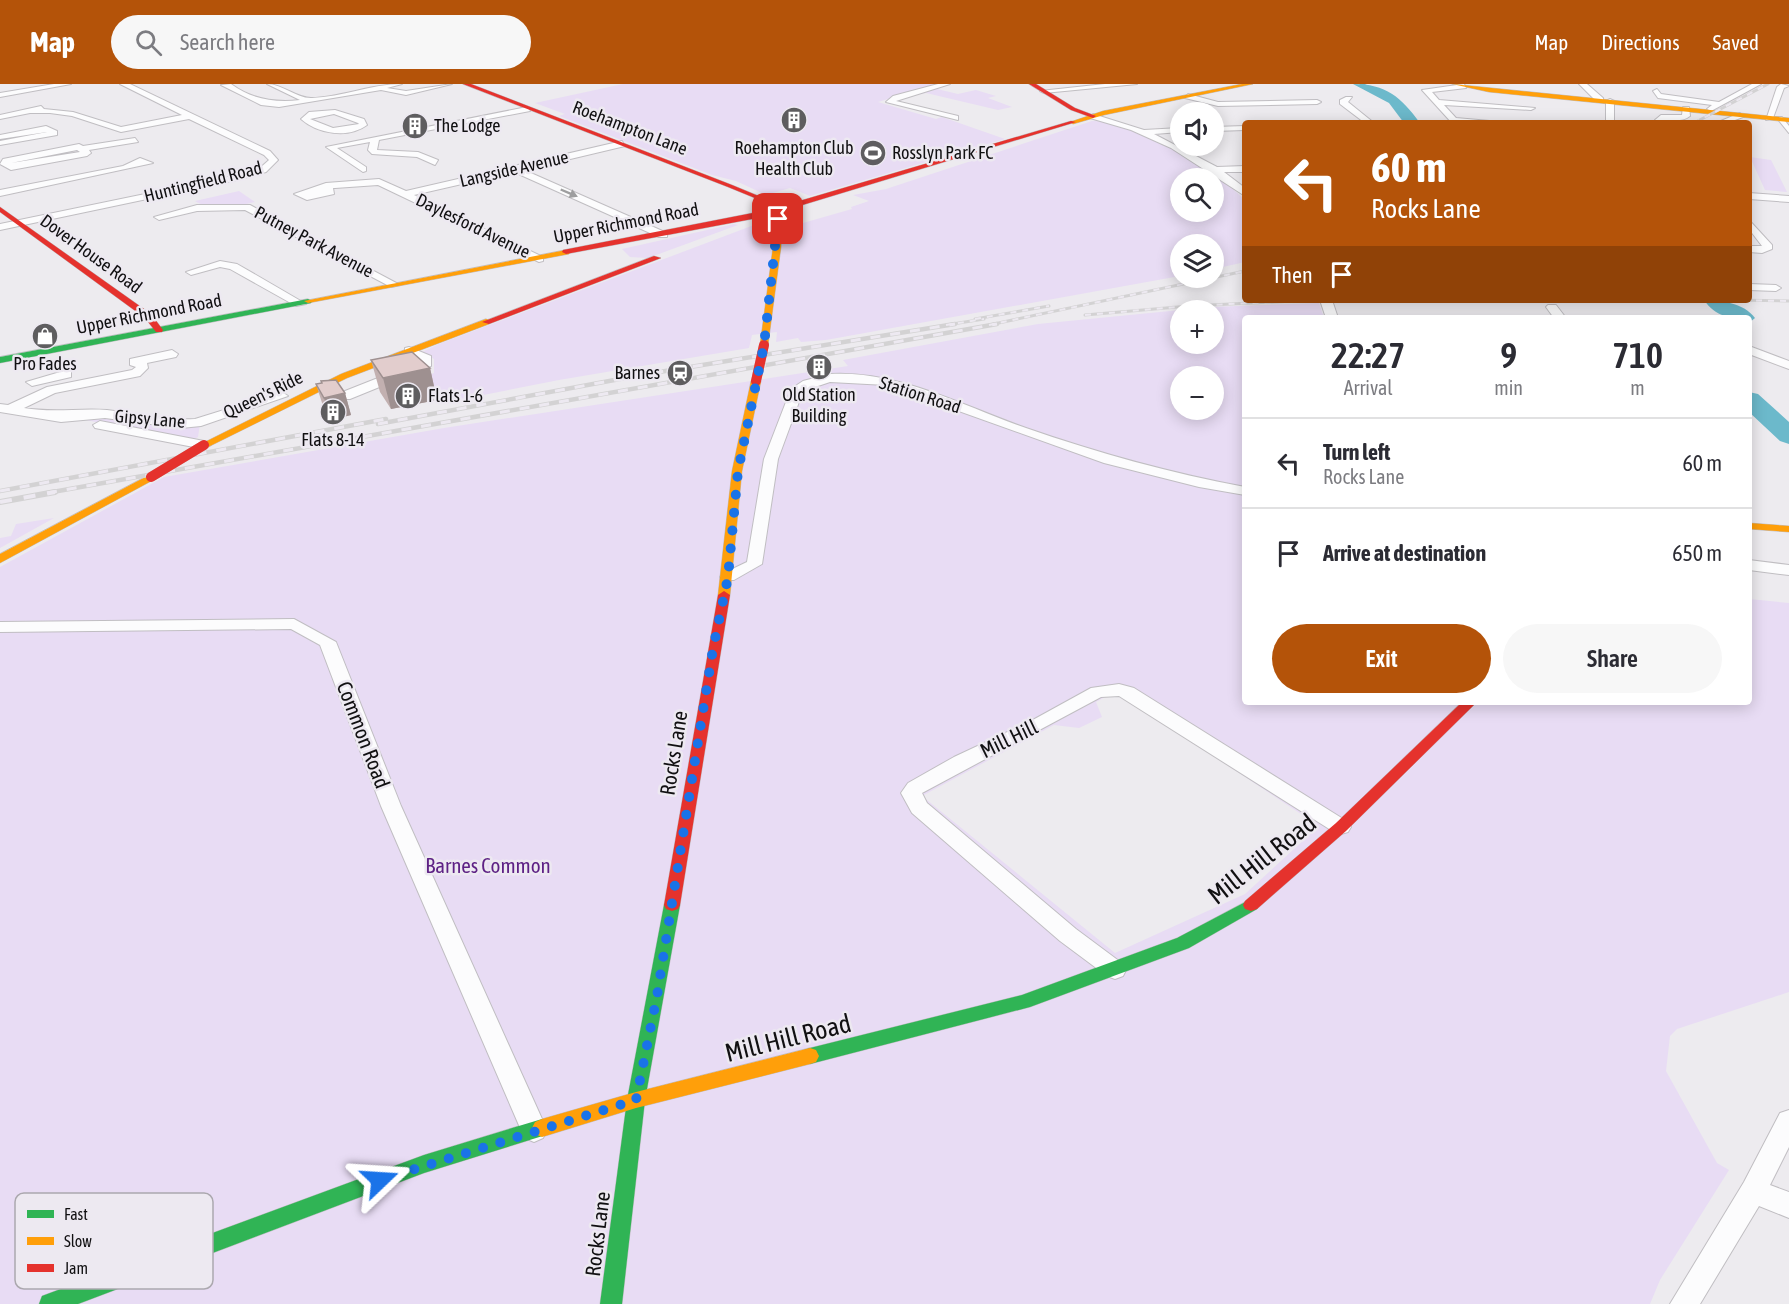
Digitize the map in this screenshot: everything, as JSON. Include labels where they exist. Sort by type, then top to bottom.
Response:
[{"type":"main road","name":"Roehampton Lane","points":[[466,84],[769,202],[778,210]]},
{"type":"main road","name":"Upper Richmond Road","points":[[0,360],[539,259],[615,251],[663,235],[778,210],[886,180],[1093,116],[1250,84]]},
{"type":"main road","points":[[1459,85],[1686,109],[1714,107],[1740,114],[1779,119]]},
{"type":"main road","points":[[1038,88],[1074,110],[1093,116]]},
{"type":"main road","name":"Dover House Road","points":[[0,209],[147,316],[159,330]]},
{"type":"main road","points":[[700,242],[778,210]]},
{"type":"main road","name":"Rocks Lane","points":[[611,1304],[636,1100],[657,996],[711,660],[728,577],[738,471],[765,337],[777,247],[778,210]]},
{"type":"main road","name":"Queen's Ride","points":[[0,559],[106,503],[204,445],[307,393],[409,351],[662,256],[633,261],[615,251]]},
{"type":"main road","name":"Queen's Ride","points":[[590,282],[616,269],[620,264],[615,251]]},
{"type":"main road","points":[[1752,526],[1789,529]]},
{"type":"main road","name":"Mill Hill Road","points":[[213,1243],[424,1164],[636,1100],[1012,1005],[1115,970],[1183,943],[1252,904],[1341,827],[1467,705]]},
{"type":"main road","name":"Mill Hill Road","points":[[50,1304],[90,1289]]},
{"type":"street","points":[[0,95],[66,84]]},
{"type":"street","name":"Huntingfield Road","points":[[0,227],[239,177],[263,170],[274,160],[267,153],[124,84]]},
{"type":"street","points":[[227,84],[225,85],[264,103],[279,105],[398,84]]},
{"type":"street","points":[[271,84],[309,101]]},
{"type":"street","points":[[384,90],[406,93],[448,84]]},
{"type":"street","points":[[946,84],[890,102],[956,118]]},
{"type":"street","points":[[1038,88],[1133,84]]},
{"type":"street","points":[[1582,84],[1605,101],[1609,120]]},
{"type":"street","points":[[1657,91],[1658,96],[1714,107],[1757,84]]},
{"type":"street","points":[[1787,84],[1780,87],[1778,100],[1779,119],[1789,131]]},
{"type":"street","points":[[1454,120],[1427,89],[1459,85]]},
{"type":"street","points":[[1523,93],[1536,115]]},
{"type":"street","points":[[1188,96],[1218,104],[1317,102]]},
{"type":"street","points":[[1349,99],[1343,102],[1366,120]]},
{"type":"street","points":[[1778,100],[1789,101]]},
{"type":"street","points":[[1437,102],[1531,108]]},
{"type":"street","points":[[360,140],[375,140],[527,109]]},
{"type":"street","points":[[1659,120],[1661,117],[1680,119],[1686,116],[1686,109]]},
{"type":"street","points":[[0,117],[32,111],[50,111],[99,121],[121,130],[135,140],[140,161],[149,163],[140,167],[128,167],[0,193]]},
{"type":"street","points":[[324,112],[343,113],[364,122],[352,129],[328,130],[305,118],[324,112]]},
{"type":"street","points":[[1727,120],[1740,114]]},
{"type":"street","points":[[121,130],[190,116]]},
{"type":"street","points":[[1093,116],[1144,132],[1213,168]]},
{"type":"street","points":[[71,126],[99,121]]},
{"type":"street","points":[[0,136],[46,128],[52,130],[61,128]]},
{"type":"street","points":[[1224,129],[1242,128]]},
{"type":"street","points":[[352,129],[360,140]]},
{"type":"street","points":[[0,142],[54,133],[52,130]]},
{"type":"street","points":[[1144,132],[1170,131]]},
{"type":"street","points":[[363,169],[330,147],[393,136]]},
{"type":"street","points":[[3,165],[11,167],[87,153],[82,149],[135,140]]},
{"type":"street","points":[[375,140],[372,150],[375,152],[418,155],[435,162]]},
{"type":"street","name":"Langside Avenue","points":[[407,194],[622,144]]},
{"type":"street","points":[[515,169],[663,235]]},
{"type":"street","points":[[1224,170],[1242,169]]},
{"type":"street","points":[[1224,176],[1242,191]]},
{"type":"street","name":"Daylesford Avenue","points":[[326,186],[379,182],[539,259]]},
{"type":"street","points":[[1752,196],[1789,199]]},
{"type":"street","name":"Putney Park Avenue","points":[[159,217],[197,208],[247,207],[395,285]]},
{"type":"street","points":[[1752,232],[1768,247],[1762,250],[1752,249]]},
{"type":"street","points":[[192,272],[220,264],[233,266],[300,303]]},
{"type":"street","points":[[1752,287],[1776,288]]},
{"type":"street","points":[[1552,308],[1558,315]]},
{"type":"street","points":[[373,404],[351,394],[427,363],[427,359],[409,351]]},
{"type":"street","points":[[1752,351],[1789,365]]},
{"type":"street","points":[[32,382],[50,384],[136,373],[142,368],[137,361],[172,354]]},
{"type":"street","points":[[3,411],[69,374]]},
{"type":"street","name":"Station Road","points":[[728,577],[754,564],[771,459],[797,389],[810,382],[833,377],[850,376],[888,382],[1109,462],[1188,483],[1242,491]]},
{"type":"street","name":"Gipsy Lane","points":[[50,416],[105,414],[181,424],[196,423],[282,396]]},
{"type":"street","name":"Gipsy Lane","points":[[3,411],[50,416],[204,445]]},
{"type":"street","points":[[1752,565],[1789,570]]},
{"type":"street","name":"Common Road","points":[[0,627],[294,624],[327,642],[391,806],[534,1130]]},
{"type":"street","name":"Mill Hill","points":[[1115,970],[1068,935],[919,808],[911,793],[915,788],[1097,692],[1119,690],[1128,692],[1341,827]]},
{"type":"street","points":[[1684,1304],[1753,1191],[1789,1121]]},
{"type":"street","points":[[1753,1191],[1789,1205]]},
{"type":"green space","points":[[623,84],[938,84],[878,102],[936,119],[942,117],[1005,139],[810,196],[790,188],[766,195],[736,181],[712,175],[559,116],[565,114],[535,103]]},
{"type":"green space","points":[[937,89],[958,94],[976,90],[996,96],[988,98],[1012,107],[998,110],[926,93],[914,95]]},
{"type":"green space","points":[[1092,121],[1109,123],[1151,137],[1170,147],[1170,156],[1185,156],[1204,168],[1170,168],[1170,222],[1224,222],[1224,182],[1242,197],[1242,263],[1224,267],[1224,234],[1170,234],[1170,278],[826,340],[801,342],[798,338],[776,342],[777,332],[752,335],[749,348],[559,380],[448,402],[422,378],[434,373],[434,359],[422,352],[439,344],[754,225],[757,225],[758,241],[790,240],[796,225],[852,209],[851,207],[869,201],[853,195],[886,189]]},
{"type":"green space","points":[[1752,157],[1771,160],[1787,192],[1765,190]]},
{"type":"green space","points":[[239,191],[255,202],[216,207],[195,201]]},
{"type":"green space","points":[[738,225],[648,258],[630,257],[622,249]]},
{"type":"green space","name":"Barnes Common","points":[[1319,303],[1323,315],[1242,315],[1242,705],[1752,705],[1752,599],[1789,603],[1789,992],[1677,1029],[1670,1036],[1666,1071],[1717,1163],[1729,1170],[1660,1280],[1650,1304],[0,1304],[0,567],[164,477],[444,428],[848,366],[843,360],[1038,324],[1170,311],[1170,354],[1224,354],[1224,307]],"holes":[[[1122,695],[1319,826],[1245,894],[1115,953],[922,796],[1054,725],[1079,728],[1102,717],[1096,702],[1105,697]]]},
{"type":"green space","points":[[107,417],[200,424],[198,437],[192,440],[80,419]]},
{"type":"green space","points":[[54,518],[0,548],[0,538],[11,536],[16,524]]},
{"type":"building","points":[[412,352],[430,368],[383,378],[371,360]]},
{"type":"building","points":[[336,380],[345,393],[324,398],[316,384],[322,383],[321,381]]},
{"type":"waterway","points":[[1360,84],[1394,100],[1410,120]]},
{"type":"waterway","points":[[1361,84],[1370,88]]},
{"type":"waterway","points":[[1718,303],[1738,315]]},
{"type":"waterway","points":[[1752,402],[1789,436]]},
{"type":"railway","points":[[1700,120],[1768,84]]},
{"type":"railway","points":[[989,325],[1242,272]]},
{"type":"railway","points":[[1752,300],[1789,301]]},
{"type":"railway","points":[[1085,315],[1252,303]]},
{"type":"railway","points":[[975,319],[1049,306]]},
{"type":"railway","points":[[946,325],[984,319]]},
{"type":"railway","points":[[378,424],[647,374],[955,324]]},
{"type":"railway","points":[[47,493],[997,324]]},
{"type":"railway","points":[[0,491],[386,419]]},
{"type":"railway","points":[[0,502],[55,492]]},
{"type":"traffic: fast","points":[[0,360],[308,301]]},
{"type":"traffic: fast","points":[[611,1304],[636,1100],[672,905]]},
{"type":"traffic: fast","points":[[810,1056],[1024,1002],[1183,943],[1251,905]]},
{"type":"traffic: fast","points":[[213,1243],[424,1164],[542,1128]]},
{"type":"traffic: fast","points":[[50,1304],[90,1289]]},
{"type":"traffic: slow","points":[[1073,122],[1103,113],[1250,84]]},
{"type":"traffic: slow","points":[[1455,84],[1489,90],[1789,120]]},
{"type":"traffic: slow","points":[[764,345],[777,247],[778,210]]},
{"type":"traffic: slow","points":[[308,301],[566,252]]},
{"type":"traffic: slow","points":[[204,445],[344,376],[486,322]]},
{"type":"traffic: slow","points":[[724,595],[737,471],[756,381]]},
{"type":"traffic: slow","points":[[0,559],[151,477]]},
{"type":"traffic: slow","points":[[1752,526],[1789,529]]},
{"type":"traffic: slow","points":[[542,1128],[636,1100],[810,1056]]},
{"type":"traffic: jam","points":[[466,84],[730,186],[769,202],[778,210]]},
{"type":"traffic: jam","points":[[1032,84],[1073,109],[1093,116]]},
{"type":"traffic: jam","points":[[566,252],[760,215],[1073,122]]},
{"type":"traffic: jam","points":[[0,209],[148,316],[159,330]]},
{"type":"traffic: jam","points":[[486,322],[657,258]]},
{"type":"traffic: jam","points":[[756,381],[764,345]]},
{"type":"traffic: jam","points":[[151,477],[204,445]]},
{"type":"traffic: jam","points":[[672,905],[724,595]]},
{"type":"traffic: jam","points":[[1251,905],[1341,827],[1467,705]]},
{"type":"place","name":"Roehampton Club Health Club","points":[[794,120]]},
{"type":"place","name":"The Lodge","points":[[415,126]]},
{"type":"place","name":"Rosslyn Park FC","points":[[873,153]]},
{"type":"place","name":"Pro Fades","points":[[45,336]]},
{"type":"place","name":"Old Station Building","points":[[819,367]]},
{"type":"place","name":"Barnes","points":[[680,373]]},
{"type":"place","name":"Flats 1-6","points":[[408,396]]},
{"type":"place","name":"Flats 8-14","points":[[333,412]]},
{"type":"route","points":[[380,1180],[424,1164],[636,1100],[657,996],[713,649],[728,577],[738,471],[764,345],[777,247],[778,219]]}]
